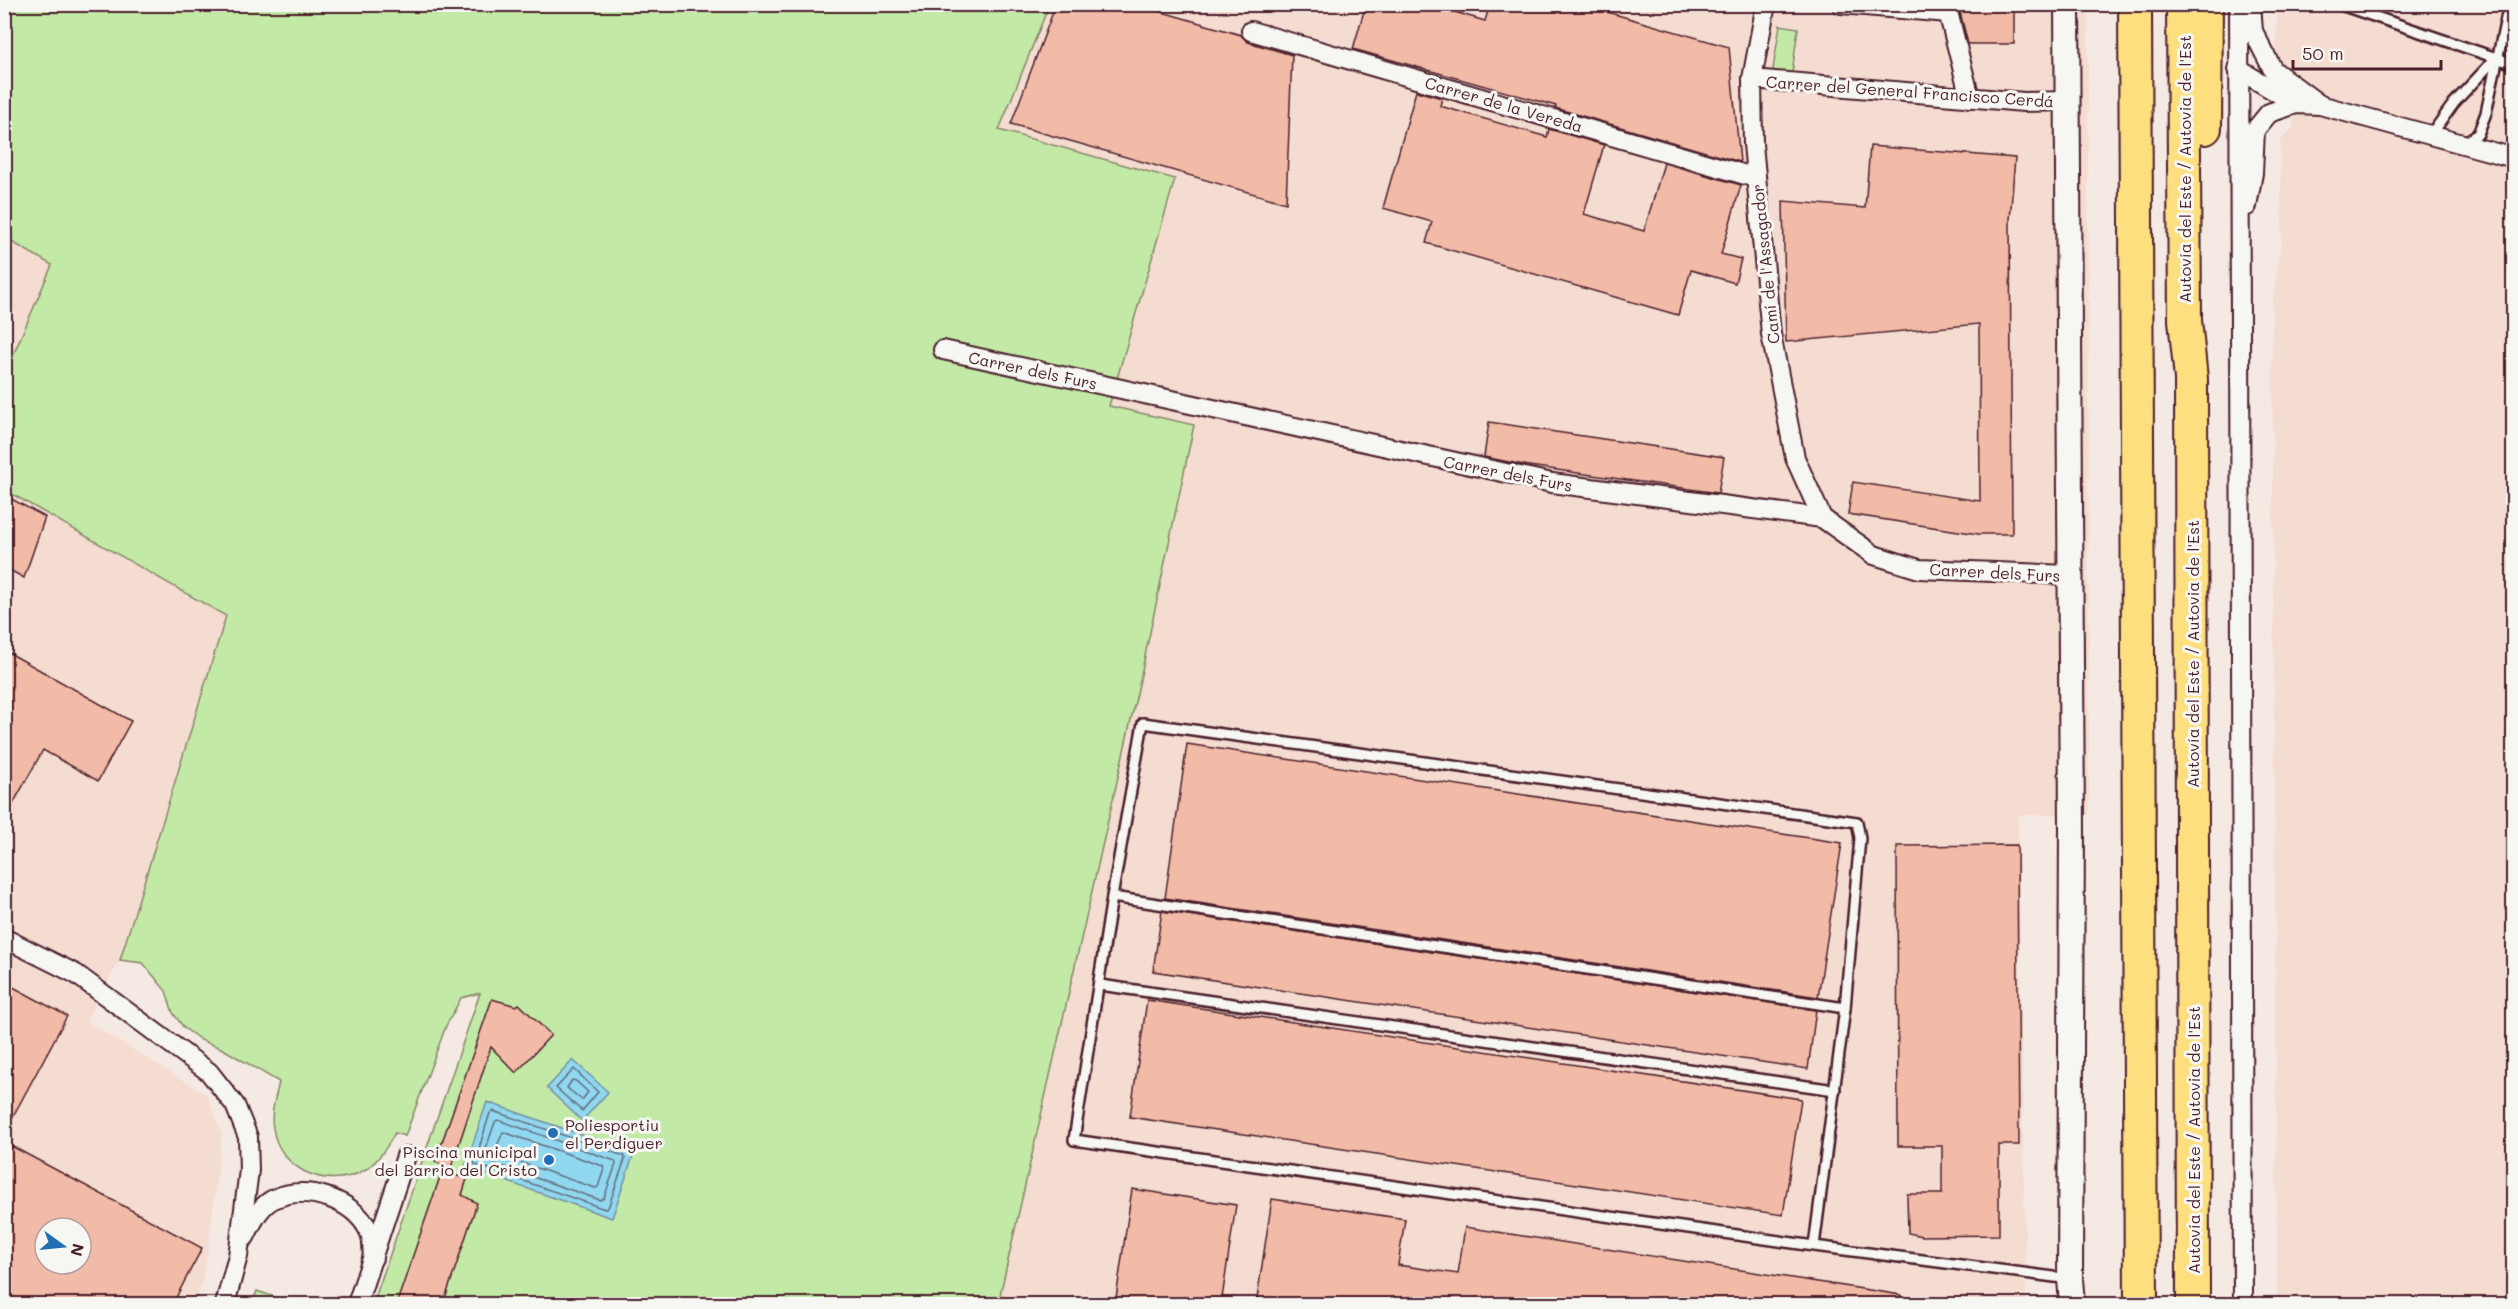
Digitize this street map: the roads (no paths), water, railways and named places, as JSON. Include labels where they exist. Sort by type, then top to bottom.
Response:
[{"type":"highway","points":[[2135,4],[2141,1305]]},
{"type":"highway","name":"Autovía del Este / Autovia de l'Est","points":[[2183,4],[2185,320],[2191,379],[2193,1305]]},
{"type":"highway","points":[[2191,379],[2204,315],[2206,4]]},
{"type":"street","name":"Camí de l'Assagador","points":[[1766,4],[1752,79],[1756,178],[1771,334],[1795,458],[1822,518]]},
{"type":"street","points":[[1841,4],[1948,9],[1970,98]]},
{"type":"street","points":[[2067,4],[2072,827],[2070,1279],[2072,1305]]},
{"type":"street","points":[[2239,4],[2243,1305]]},
{"type":"street","points":[[2251,4],[2253,31],[2273,70],[2320,105]]},
{"type":"street","name":"Carrer de la Vereda","points":[[1251,31],[1756,178]]},
{"type":"street","points":[[2238,69],[2296,104]]},
{"type":"street","name":"Carrer del General Francisco Cerdá","points":[[1752,79],[2024,102],[2068,101]]},
{"type":"street","points":[[2238,258],[2253,173],[2255,130],[2269,113],[2296,104],[2320,105],[2514,158]]},
{"type":"street","name":"Carrer dels Furs","points":[[943,350],[1552,483],[1822,518],[1844,536],[1874,555],[1919,569],[2069,575]]},
{"type":"street","points":[[4,938],[76,974],[209,1072],[235,1105],[248,1137],[249,1170],[238,1256]]},
{"type":"street","points":[[357,1305],[406,1156]]},
{"type":"street","points":[[225,1305],[238,1256],[254,1217],[274,1198],[297,1193],[323,1195],[353,1209],[370,1232],[373,1258]]},
{"type":"lane","points":[[2338,4],[2514,64]]},
{"type":"lane","points":[[2461,144],[2478,134],[2486,114],[2509,4]]},
{"type":"lane","points":[[2425,134],[2436,128],[2454,104],[2496,58]]},
{"type":"lane","points":[[1814,1246],[1845,1008],[1860,838],[1857,822],[1143,723],[1112,897],[1074,1140],[1814,1246],[2070,1279]]},
{"type":"lane","points":[[1112,897],[1845,1008]]},
{"type":"lane","points":[[1100,985],[1835,1090]]},
{"type":"water","points":[[573,1060],[608,1092],[582,1121],[547,1088]]},
{"type":"water","name":"Piscina municipal del Barrio del Cristo","points":[[487,1102],[634,1153],[612,1218],[465,1167]]},
{"type":"place","name":"Poliesportiu el Perdiguer","points":[[553,1133]]},
{"type":"place","name":"Piscina municipal del Barrio del Cristo","points":[[549,1160]]}]
